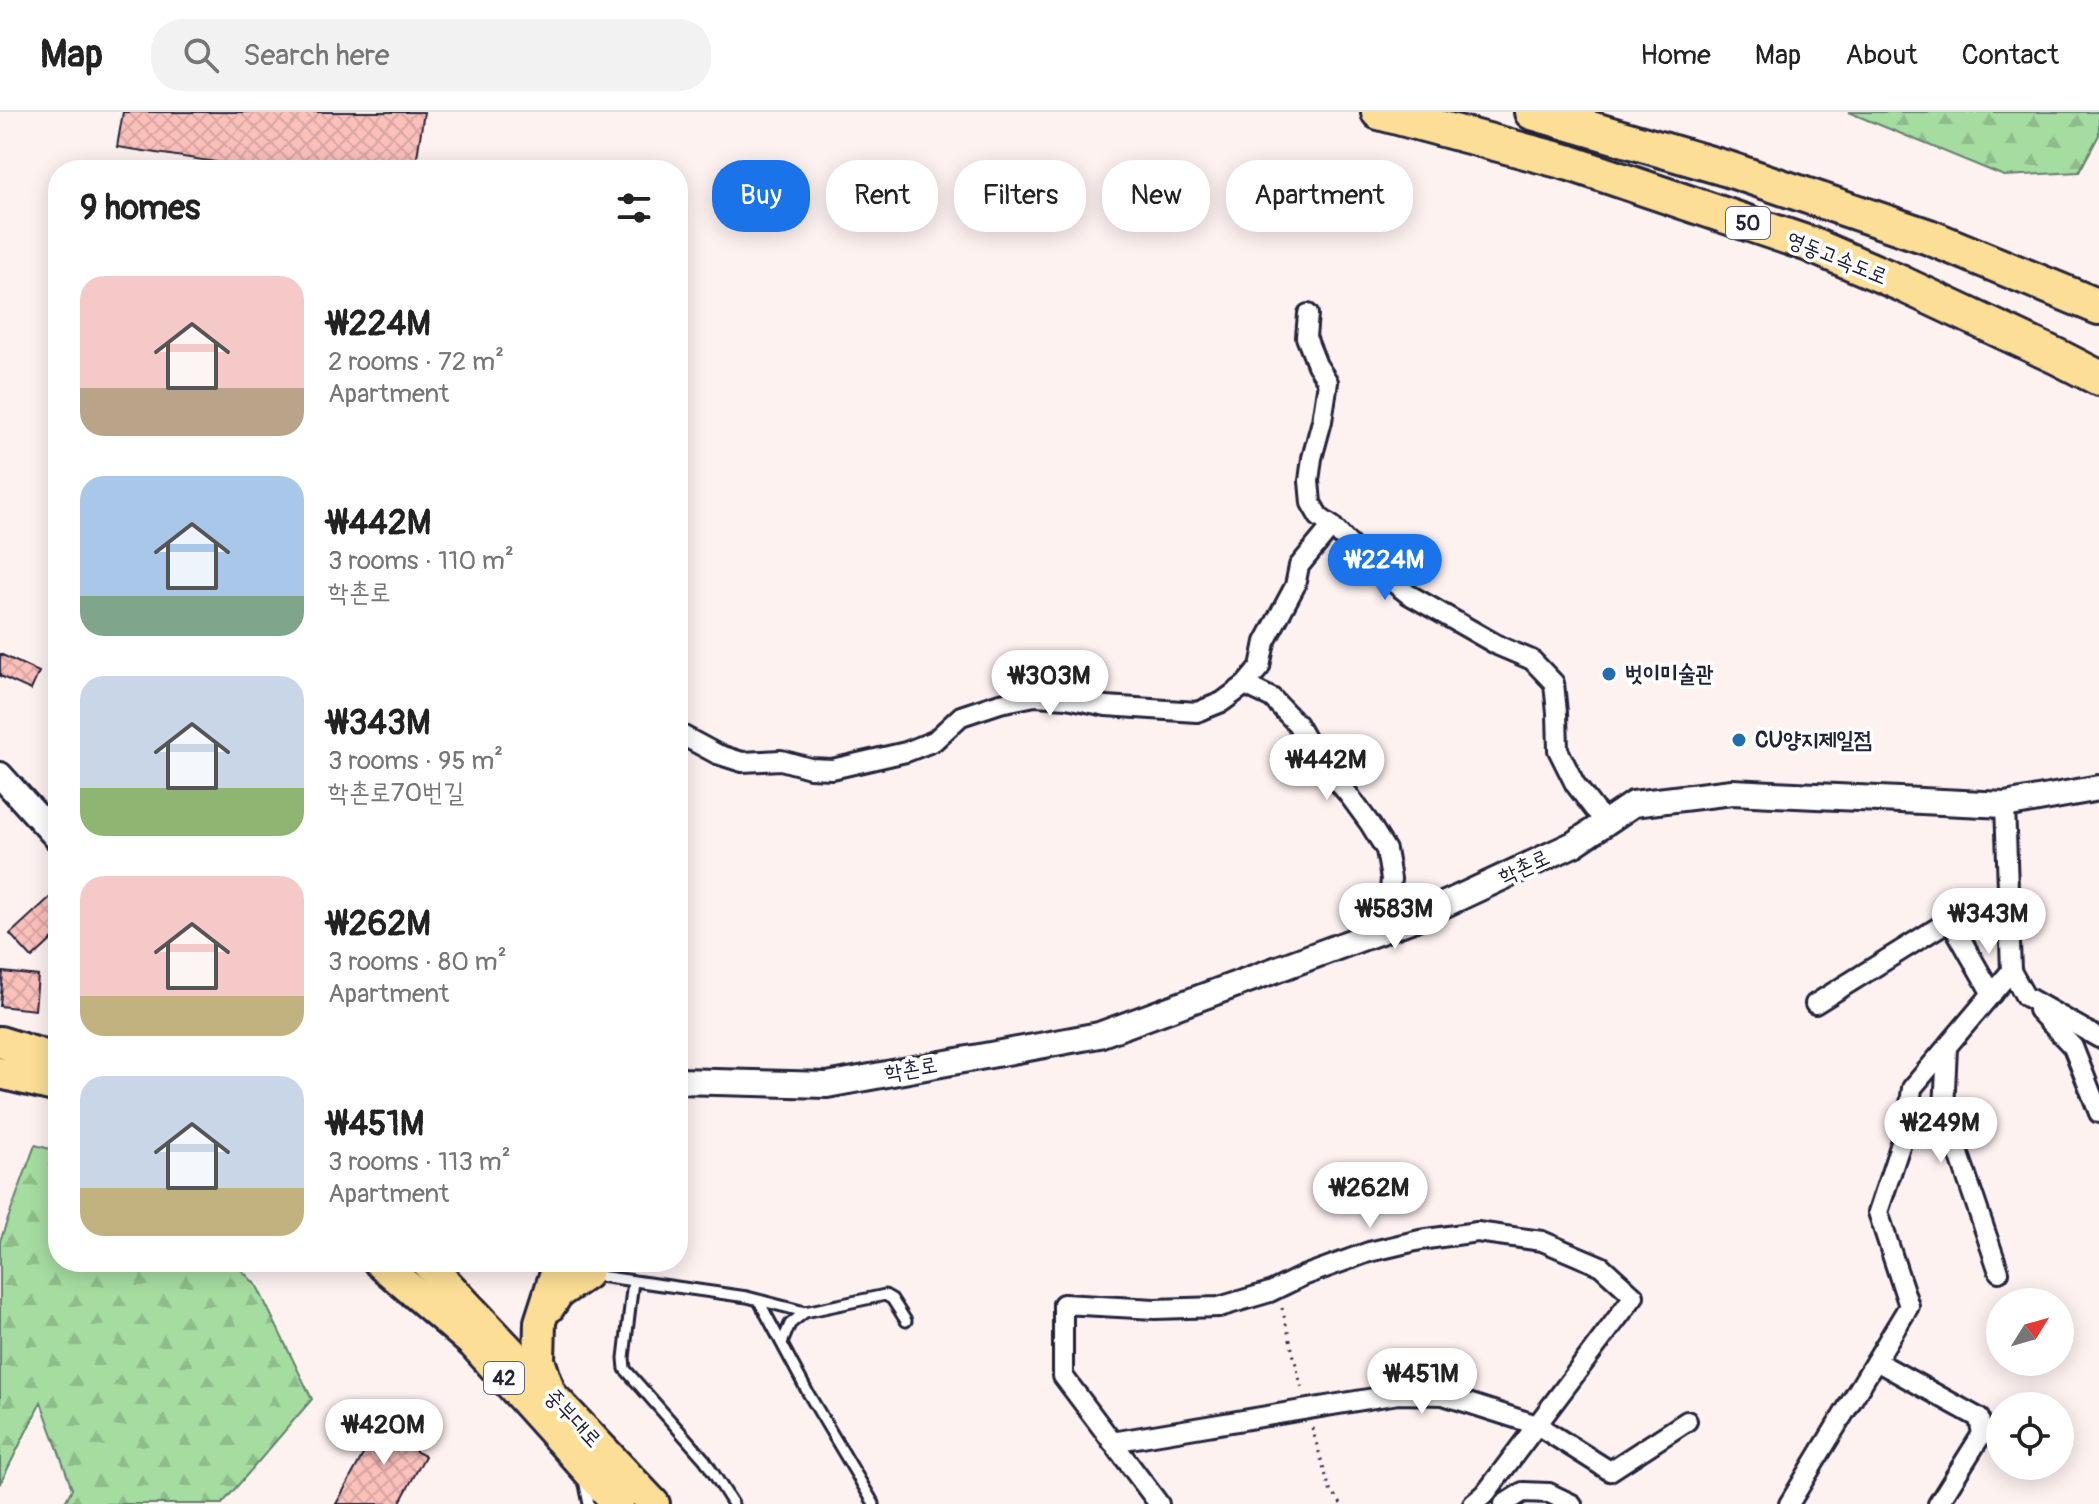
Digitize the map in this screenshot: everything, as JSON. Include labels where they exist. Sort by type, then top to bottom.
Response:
[{"type":"highway","name":"영동고속도로","points":[[1379,112],[1570,163],[1809,244],[1900,283],[2099,378]]},
{"type":"highway","name":"50","points":[[1532,112],[1728,169],[1915,232],[2099,307]]},
{"type":"main road","points":[[0,1024],[48,1037]]},
{"type":"main road","points":[[0,1042],[48,1057]]},
{"type":"main road","points":[[0,1073],[48,1085]]},
{"type":"main road","points":[[0,1086],[48,1095]]},
{"type":"main road","name":"중부대로","points":[[391,1272],[473,1343],[618,1504]]},
{"type":"main road","name":"중부대로","points":[[435,1272],[654,1504]]},
{"type":"main road","points":[[549,1392],[539,1360],[540,1322],[563,1272]]},
{"type":"street","points":[[1308,314],[1306,337],[1317,365],[1328,382],[1309,481],[1311,503],[1319,517],[1332,526],[1361,557],[1408,594],[1499,646],[1532,660],[1554,683],[1558,750],[1575,784],[1607,822]]},
{"type":"street","points":[[688,738],[717,754],[742,762],[781,760],[810,768],[832,769],[906,752],[934,741],[961,716],[1035,696],[1067,698],[1106,706],[1197,712],[1222,702],[1245,685],[1260,667],[1265,642],[1295,586],[1299,566],[1332,526]]},
{"type":"street","points":[[1245,685],[1272,698],[1297,724],[1312,751],[1348,794],[1386,850],[1391,879],[1382,930]]},
{"type":"street","points":[[0,775],[48,821]]},
{"type":"street","name":"학촌로","points":[[688,1081],[827,1085],[1099,1035],[1413,919],[1574,844],[1633,804],[1732,792],[2005,805],[2099,788]]},
{"type":"street","points":[[2005,805],[2011,971],[2025,996],[2073,1047],[2099,1113]]},
{"type":"street","points":[[1815,1004],[1950,920],[1992,994]]},
{"type":"street","points":[[1789,1504],[1909,1306],[1878,1212],[1908,1122],[1912,1088],[2011,971]]},
{"type":"street","points":[[2025,996],[2099,1038]]},
{"type":"street","points":[[1947,1048],[1944,1110],[1999,1272]]},
{"type":"street","points":[[1159,1504],[1063,1376],[1063,1304],[1155,1309],[1219,1307],[1270,1292],[1303,1276],[1369,1252],[1420,1240],[1477,1232],[1542,1241],[1601,1266],[1634,1296],[1485,1494],[1473,1504]]},
{"type":"street","points":[[1876,1361],[1979,1418],[1982,1434],[1938,1504]]},
{"type":"street","points":[[1112,1442],[1398,1394],[1443,1395],[1537,1425],[1610,1471],[1687,1421]]},
{"type":"street","points":[[1504,1504],[1523,1492],[1549,1493],[1572,1504]]},
{"type":"lane","points":[[586,1272],[747,1297],[805,1312],[885,1295],[892,1299],[906,1321]]},
{"type":"lane","points":[[633,1281],[625,1369],[705,1460],[733,1504]]},
{"type":"lane","points":[[759,1301],[808,1393],[874,1504]]},
{"type":"lane","points":[[782,1343],[790,1324],[805,1312]]},
{"type":"lane","points":[[581,1465],[589,1504]]},
{"type":"green space","points":[[1848,112],[2099,112],[2099,135],[2079,172],[2004,176]]},
{"type":"green space","points":[[35,1145],[48,1148],[48,1272],[244,1272],[257,1286],[312,1399],[222,1504],[64,1504],[72,1489],[41,1402],[0,1484],[0,1241]]},
{"type":"building","points":[[123,112],[424,112],[417,160],[203,160],[117,147]]},
{"type":"building","points":[[0,654],[39,672],[31,690],[0,676]]},
{"type":"building","points":[[48,899],[48,943],[32,958],[10,934]]},
{"type":"building","points":[[3,972],[38,976],[35,1010],[0,1006]]},
{"type":"building","points":[[383,1421],[397,1421],[409,1430],[416,1440],[415,1451],[425,1456],[399,1504],[336,1504],[365,1451],[364,1439],[371,1428]]},
{"type":"place","name":"벗이미술관","points":[[1609,674]]},
{"type":"place","name":"CU양지제일점","points":[[1739,740]]}]
